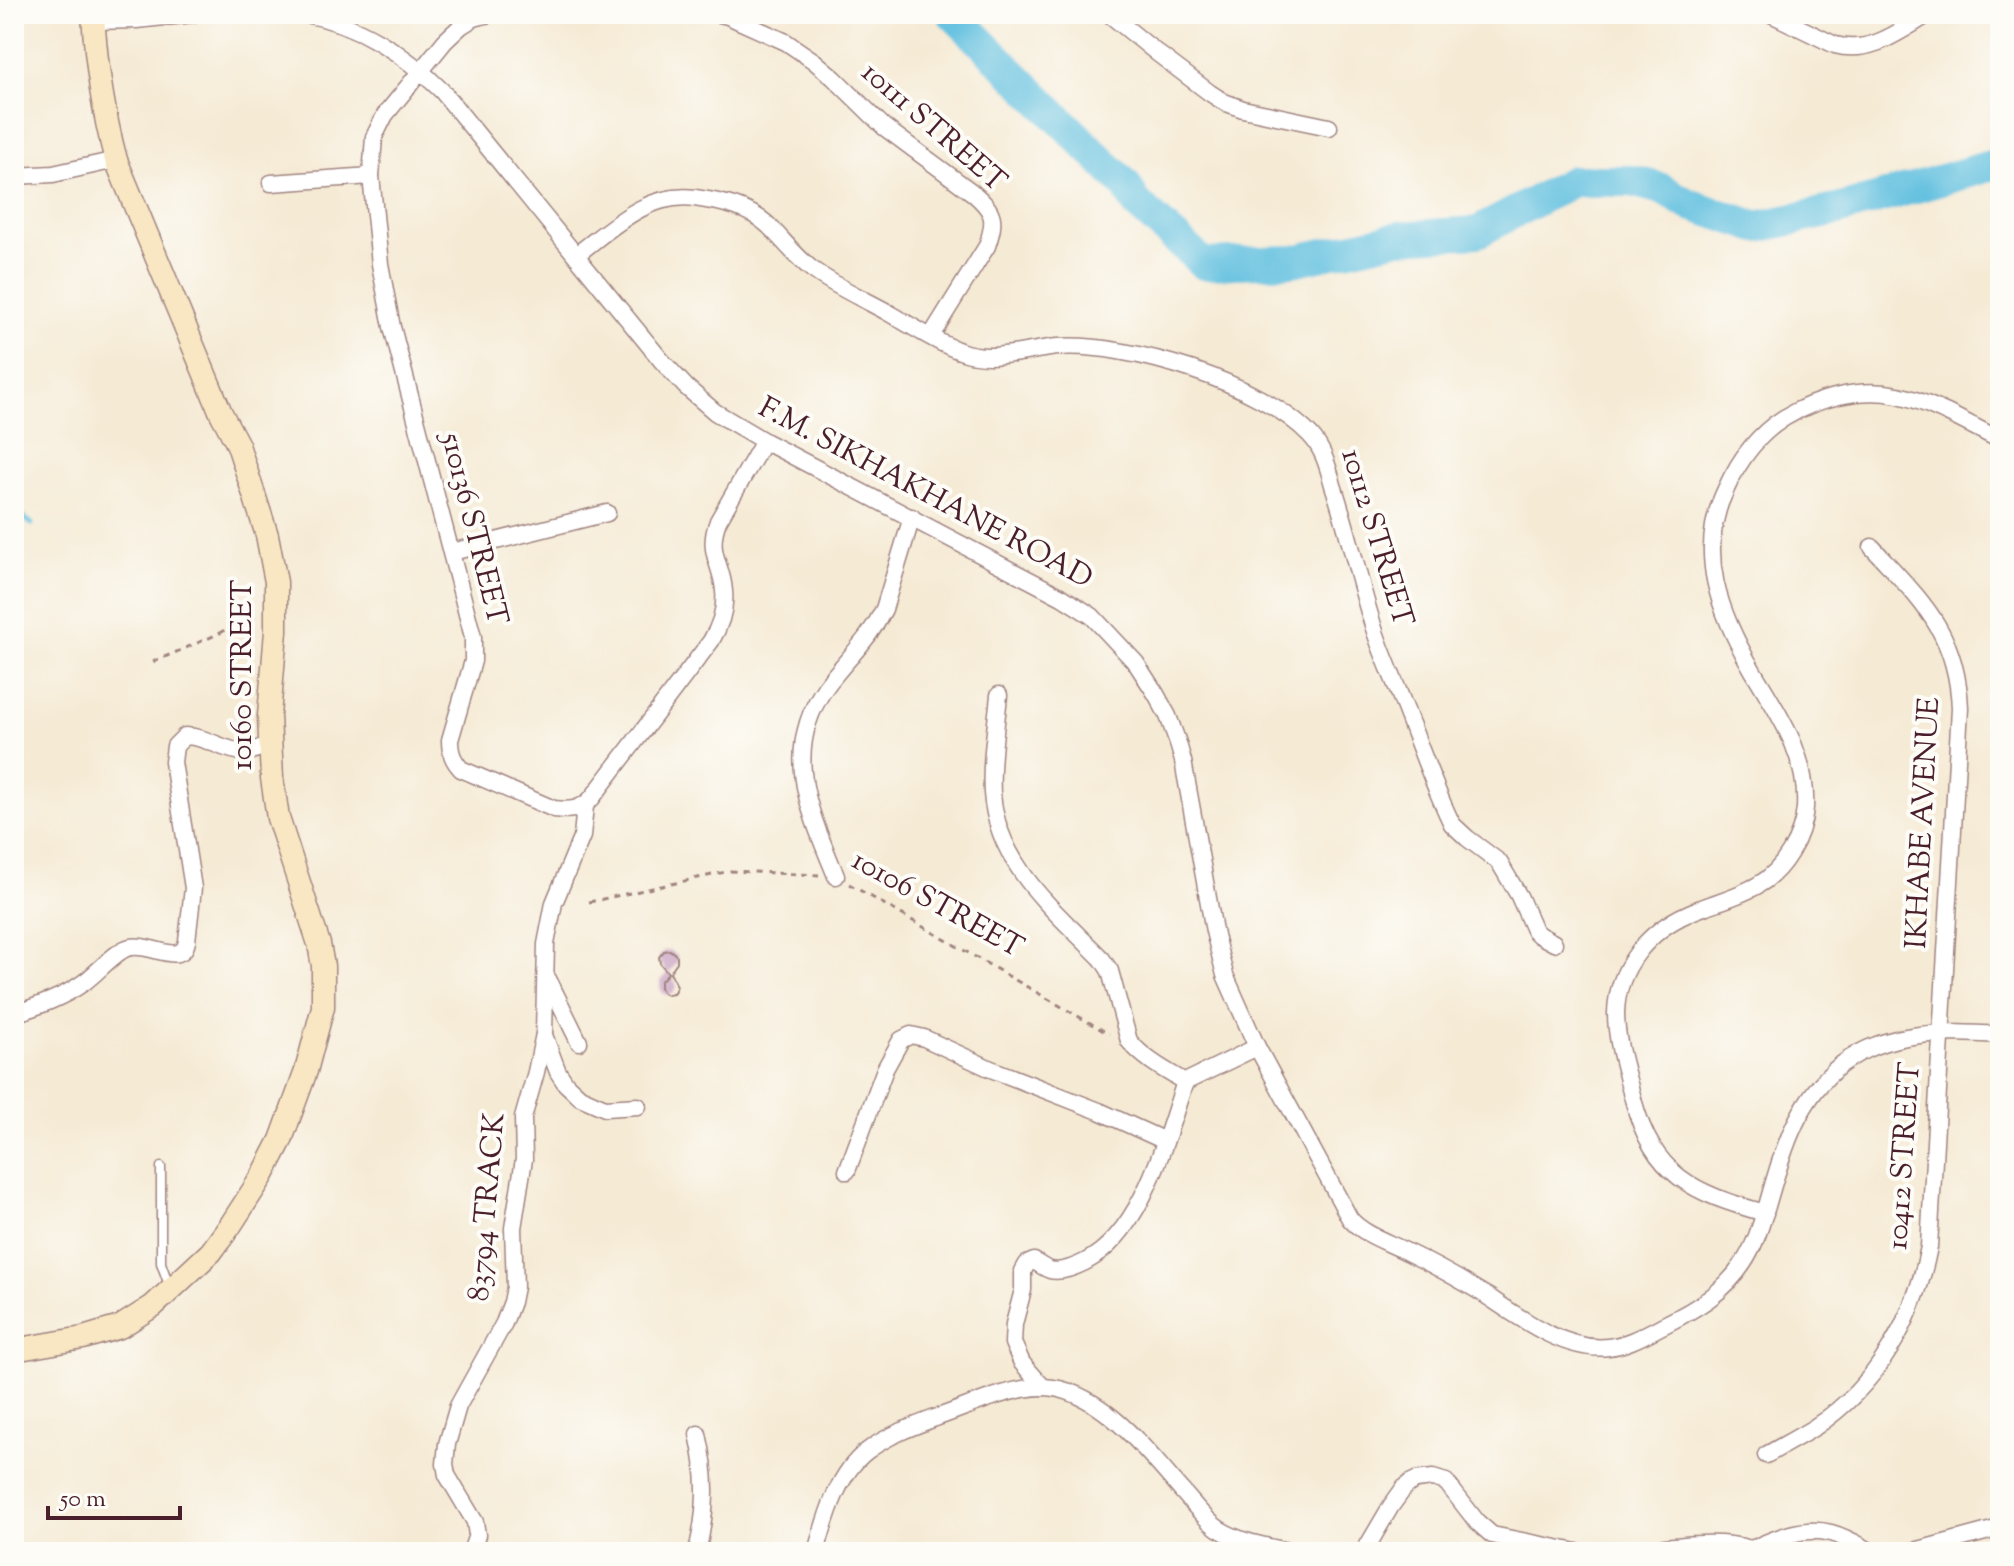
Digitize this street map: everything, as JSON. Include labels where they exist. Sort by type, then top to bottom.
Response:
[{"type":"street","points":[[94,18],[136,20],[193,14]]},
{"type":"street","name":"F.M. SIKHAKHANE ROAD","points":[[305,14],[344,25],[368,36],[421,70],[442,91],[661,360],[715,412],[764,441],[1062,597],[1092,616],[1136,663],[1168,716],[1177,740],[1214,931],[1233,995],[1257,1047],[1355,1225],[1432,1264],[1560,1339],[1594,1348],[1632,1341],[1715,1296],[1744,1262],[1755,1242],[1793,1125],[1820,1085],[1842,1064],[1873,1047],[1903,1037],[1941,1033],[2000,1035]]},
{"type":"street","points":[[421,70],[461,26],[489,14]]},
{"type":"street","name":"10111 STREET","points":[[720,14],[786,42],[814,61],[884,127],[986,204],[991,212],[992,231],[987,246],[931,336]]},
{"type":"street","points":[[1109,14],[1224,102],[1243,109],[1329,127]]},
{"type":"street","points":[[1771,14],[1835,45],[1858,48],[1885,40],[1929,14]]},
{"type":"street","name":"10160 STREET","points":[[14,1350],[83,1338],[120,1327],[171,1290],[211,1252],[263,1175],[281,1140],[306,1071],[323,1007],[323,966],[319,944],[278,818],[272,778],[269,716],[277,589],[267,535],[238,445],[221,413],[116,160],[98,75],[94,18]]},
{"type":"street","name":"510136 STREET","points":[[421,70],[379,125],[374,137],[371,176],[380,264],[392,327],[473,637],[470,674],[450,740],[450,751],[461,769],[554,809],[585,806]]},
{"type":"street","points":[[14,176],[53,174],[116,160]]},
{"type":"street","points":[[271,183],[371,176]]},
{"type":"street","name":"10112 STREET","points":[[576,255],[633,212],[650,203],[673,198],[728,203],[767,224],[813,269],[959,351],[988,356],[1081,347],[1140,355],[1228,383],[1281,411],[1313,438],[1327,466],[1382,652],[1446,812],[1457,830],[1499,862],[1534,930],[1554,943]]},
{"type":"street","points":[[1765,1213],[1731,1204],[1692,1186],[1673,1172],[1656,1153],[1638,1119],[1616,1014],[1621,982],[1633,957],[1666,925],[1761,884],[1776,871],[1791,849],[1801,829],[1805,811],[1803,771],[1796,748],[1732,634],[1722,608],[1714,579],[1712,541],[1715,518],[1735,468],[1769,427],[1814,403],[1837,396],[1898,395],[2000,440]]},
{"type":"street","points":[[585,806],[719,627],[724,589],[714,551],[715,530],[764,441]]},
{"type":"street","points":[[452,552],[607,513]]},
{"type":"street","points":[[836,876],[807,803],[802,770],[806,735],[811,715],[826,686],[870,636],[879,620],[912,517]]},
{"type":"street","name":"IKHABE AVENUE","points":[[1872,547],[1934,619],[1950,649],[1959,687],[1941,1033]]},
{"type":"street","points":[[999,695],[992,784],[995,816],[1007,849],[1026,880],[1110,971],[1129,1041],[1160,1068],[1185,1082]]},
{"type":"street","points":[[14,1014],[67,993],[127,948],[148,947],[174,955],[182,952],[186,947],[193,888],[173,762],[175,746],[185,736],[200,737],[240,751],[255,750],[270,744]]},
{"type":"street","name":"83794 TRACK","points":[[471,1552],[477,1535],[475,1522],[447,1475],[447,1444],[458,1406],[504,1323],[512,1302],[515,1287],[513,1228],[524,1159],[523,1118],[544,1034],[546,944],[554,903],[582,836],[585,806]]},
{"type":"street","points":[[546,974],[579,1042]]},
{"type":"street","name":"10412 STREET","points":[[1766,1455],[1816,1426],[1866,1382],[1885,1358],[1915,1299],[1929,1247],[1941,1033]]},
{"type":"street","points":[[544,1034],[558,1072],[580,1097],[605,1108],[638,1106]]},
{"type":"street","points":[[847,1171],[885,1069],[901,1040],[911,1035],[1165,1141]]},
{"type":"street","points":[[1043,1387],[1022,1363],[1013,1343],[1014,1324],[1023,1290],[1023,1271],[1027,1264],[1034,1261],[1052,1271],[1067,1269],[1104,1250],[1140,1201],[1185,1082],[1257,1047]]},
{"type":"street","points":[[816,1552],[836,1491],[855,1462],[867,1451],[908,1428],[1014,1391],[1043,1387],[1067,1391],[1103,1411],[1147,1452],[1204,1517],[1218,1528],[1253,1544],[1294,1552]]},
{"type":"street","points":[[697,1552],[706,1486],[698,1434]]},
{"type":"street","points":[[1364,1552],[1404,1488],[1416,1480],[1433,1478],[1446,1482],[1477,1522],[1492,1535],[1577,1552]]},
{"type":"street","points":[[1911,1552],[2000,1528]]},
{"type":"street","points":[[1628,1552],[1698,1545],[1728,1545],[1748,1551],[1797,1532],[1811,1530],[1830,1532],[1872,1552]]},
{"type":"lane","points":[[161,1167],[161,1263],[171,1290]]},
{"type":"path","points":[[153,662],[235,624],[253,619],[264,611],[277,589]]},
{"type":"path","name":"10106 STREET","points":[[589,902],[730,871],[836,876],[1109,1034]]},
{"type":"building","points":[[670,950],[677,956],[677,962],[670,972],[677,986],[673,994],[667,995],[662,992],[660,982],[668,973],[659,957]]},
{"type":"waterway","points":[[953,14],[1125,184],[1137,204],[1204,264],[1293,261],[1399,237],[1478,232],[1573,181],[1632,181],[1662,189],[1688,204],[1757,227],[1837,210],[2000,163]]},
{"type":"waterway","points":[[14,510],[32,524]]}]
